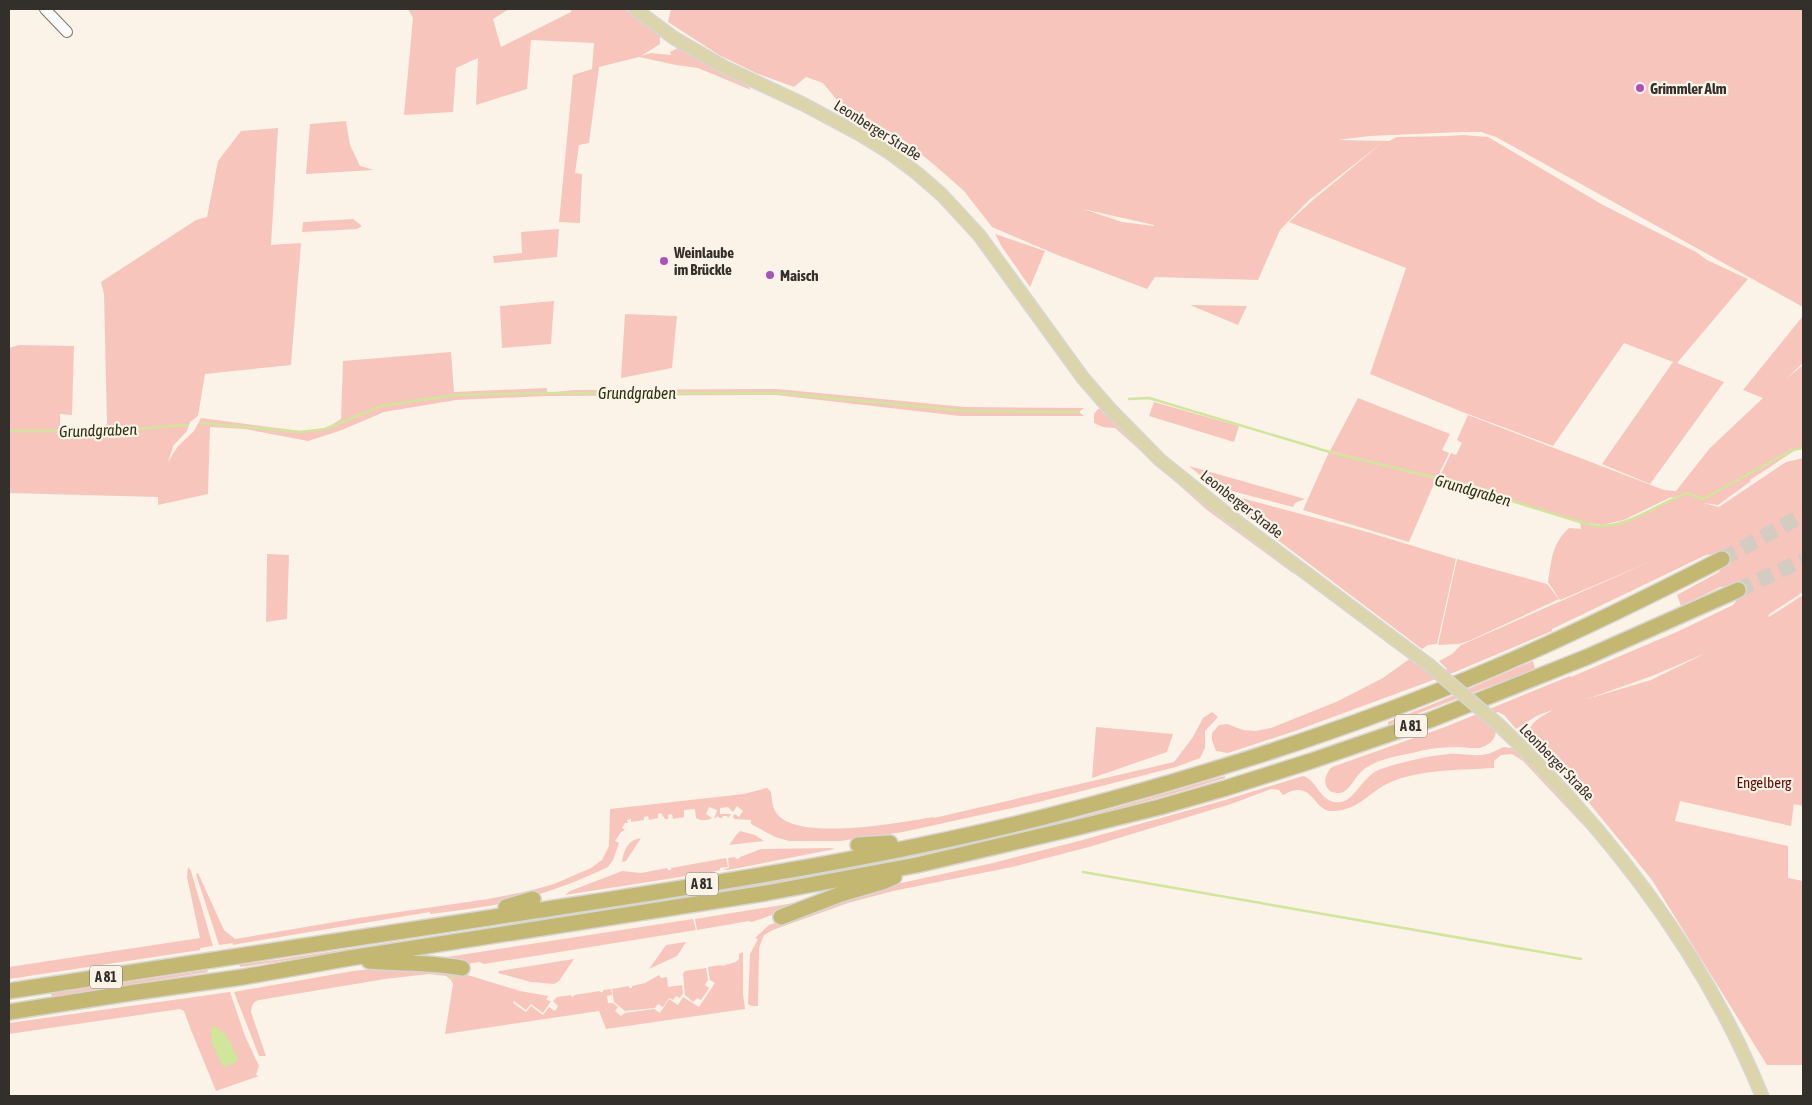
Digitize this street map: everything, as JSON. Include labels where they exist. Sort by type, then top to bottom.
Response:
[{"type":"highway","name":"A 81","points":[[9,991],[725,881],[853,858],[1044,817],[1109,800],[1310,738],[1494,668],[1653,595],[1722,559]]},
{"type":"highway","name":"A 81","points":[[9,1012],[729,900],[917,865],[984,850],[1160,807],[1311,761],[1430,720],[1587,657],[1738,590]]},
{"type":"highway","points":[[858,845],[944,839]]},
{"type":"highway","points":[[781,917],[841,894],[885,881],[917,865]]},
{"type":"highway","points":[[459,922],[534,899]]},
{"type":"highway","points":[[350,958],[388,963],[436,964],[462,968]]},
{"type":"main road","name":"Leonberger Straße","points":[[635,9],[674,38],[691,48],[724,67],[810,108],[861,135],[890,153],[918,174],[942,194],[979,235],[1083,378],[1153,453],[1231,517],[1428,665],[1500,726],[1584,814],[1621,858],[1656,906],[1699,971],[1719,1006],[1762,1096]]},
{"type":"street","points":[[44,9],[67,32]]},
{"type":"green space","points":[[408,9],[509,9],[493,19],[501,47],[571,12],[571,9],[625,9],[660,35],[660,44],[641,56],[651,53],[671,55],[670,52],[678,48],[748,86],[751,90],[698,68],[639,57],[599,67],[589,143],[579,145],[575,173],[582,174],[580,223],[559,222],[573,75],[592,69],[594,43],[531,40],[527,89],[476,105],[478,58],[456,68],[453,112],[404,115],[413,18]]},
{"type":"green space","points":[[671,9],[1803,9],[1803,307],[1496,137],[1481,132],[1461,132],[1370,136],[1338,140],[1389,141],[1397,137],[1463,135],[1488,137],[1603,205],[1696,252],[1707,260],[1748,279],[1677,363],[1724,382],[1650,484],[1602,464],[1673,362],[1624,343],[1553,446],[1370,374],[1406,268],[1289,222],[1383,142],[1309,200],[1280,230],[1258,280],[1155,277],[1147,289],[1055,254],[992,227],[964,191],[938,168],[905,141],[837,100],[823,83],[806,77],[794,87],[756,73],[719,55],[668,22]],"holes":[[[1083,209],[1154,225],[1122,222]]]},
{"type":"green space","points":[[346,121],[350,145],[360,166],[374,170],[306,174],[310,124]]},
{"type":"green space","points":[[278,128],[271,245],[301,243],[291,365],[205,374],[198,416],[190,422],[187,431],[173,446],[168,462],[178,446],[194,431],[201,418],[300,431],[325,429],[341,419],[343,361],[451,352],[454,392],[547,388],[547,393],[573,390],[777,389],[965,407],[1084,408],[1079,412],[1084,416],[960,416],[776,395],[546,396],[456,400],[384,412],[342,430],[308,441],[245,429],[210,427],[208,494],[158,505],[158,497],[9,493],[9,348],[19,345],[74,346],[72,415],[60,414],[60,429],[104,430],[104,426],[107,424],[104,294],[101,282],[196,220],[207,217],[218,161],[241,131]]},
{"type":"green space","points":[[353,219],[362,226],[357,229],[302,232],[303,222]]},
{"type":"green space","points":[[559,229],[557,257],[494,263],[493,256],[522,253],[521,232]]},
{"type":"green space","points":[[995,234],[1045,251],[1030,287],[1002,247]]},
{"type":"green space","points":[[554,301],[551,344],[502,348],[500,306]]},
{"type":"green space","points":[[1190,305],[1247,306],[1238,325]]},
{"type":"green space","points":[[625,314],[677,316],[672,368],[621,378]]},
{"type":"green space","name":"Engelberg","points":[[1803,316],[1803,363],[1786,379],[1803,365],[1803,448],[1797,449],[1750,480],[1718,505],[1703,503],[1719,507],[1786,462],[1803,458],[1803,592],[1768,615],[1769,617],[1803,595],[1803,806],[1794,804],[1791,826],[1680,801],[1675,821],[1788,846],[1788,878],[1803,881],[1803,1065],[1767,1065],[1652,880],[1568,777],[1527,737],[1533,723],[1553,710],[1538,715],[1516,729],[1504,715],[1498,712],[1482,719],[1491,728],[1495,728],[1496,731],[1494,739],[1485,746],[1475,748],[1434,748],[1382,760],[1362,771],[1349,788],[1341,793],[1330,791],[1325,782],[1326,776],[1332,767],[1445,727],[1571,677],[1679,631],[1733,605],[1739,595],[1731,586],[1720,587],[1681,606],[1677,595],[1719,572],[1722,567],[1716,554],[1706,555],[1552,629],[1552,631],[1455,672],[1295,731],[1228,753],[1216,751],[1212,740],[1212,733],[1219,725],[1227,724],[1243,730],[1255,731],[1271,728],[1336,702],[1383,678],[1412,659],[1431,675],[1447,669],[1439,661],[1452,654],[1461,645],[1652,561],[1560,600],[1548,582],[1553,553],[1559,540],[1569,528],[1581,529],[1580,522],[1439,478],[1451,453],[1456,455],[1462,443],[1457,440],[1468,415],[1664,490],[1676,491],[1710,448],[1763,398],[1743,390]],"holes":[[[1680,496],[1626,522],[1602,526],[1580,522],[1602,525],[1624,520],[1669,498]],[[1706,653],[1651,680],[1587,699],[1652,676]]]},
{"type":"green space","points":[[1358,398],[1450,434],[1442,450],[1449,453],[1437,478],[1330,451]]},
{"type":"green space","points":[[1154,402],[1239,426],[1234,442],[1149,416]]},
{"type":"green space","points":[[1098,409],[1105,409],[1297,569],[1294,574],[1207,510],[1115,428],[1103,427],[1094,423],[1094,414]]},
{"type":"green space","points":[[1329,452],[1436,479],[1409,542],[1303,510]]},
{"type":"green space","points":[[1189,466],[1305,499],[1295,503],[1293,507],[1213,486]]},
{"type":"green space","points":[[1223,493],[1364,531],[1456,559],[1437,644],[1428,645],[1422,649],[1222,498]]},
{"type":"green space","points":[[267,554],[289,555],[287,619],[266,622]]},
{"type":"green space","points":[[1457,559],[1547,584],[1559,599],[1471,640],[1459,644],[1438,645]]},
{"type":"green space","points":[[1533,661],[1535,669],[1388,725],[1388,722]]},
{"type":"green space","points":[[1212,712],[1218,717],[1205,731],[1205,748],[1200,758],[1176,767],[1039,802],[903,832],[840,841],[789,841],[775,837],[751,824],[751,820],[734,819],[733,816],[735,814],[739,817],[743,811],[737,806],[733,812],[728,807],[720,808],[720,814],[731,814],[728,818],[723,816],[719,818],[718,816],[714,819],[717,810],[709,807],[706,814],[712,818],[706,820],[696,818],[695,809],[684,810],[684,817],[673,819],[672,814],[668,815],[668,819],[665,819],[661,813],[658,814],[658,818],[649,820],[648,816],[644,817],[644,820],[631,822],[631,819],[627,820],[628,823],[625,823],[622,828],[625,830],[621,832],[615,841],[619,843],[613,860],[608,867],[549,891],[517,900],[480,907],[430,914],[430,912],[233,945],[232,943],[219,945],[196,874],[198,873],[224,930],[235,939],[358,918],[488,899],[554,884],[591,868],[602,860],[609,846],[610,809],[744,794],[767,788],[771,792],[773,806],[777,814],[789,822],[807,827],[828,829],[852,828],[934,818],[1174,762],[1193,737],[1203,718]]},
{"type":"green space","points":[[1096,727],[1173,734],[1167,752],[1092,778]]},
{"type":"green space","points":[[1504,747],[1517,749],[1554,787],[1611,855],[1611,858],[1601,844],[1523,761],[1512,754],[1501,755],[1494,761],[1494,768],[1432,772],[1408,776],[1387,784],[1358,803],[1342,810],[1327,810],[1307,792],[1302,790],[1294,790],[1283,795],[1279,790],[1271,789],[1231,804],[1089,847],[1012,867],[893,891],[848,903],[773,930],[764,935],[759,948],[758,1006],[748,1004],[750,954],[758,939],[755,938],[769,925],[883,887],[993,863],[1079,841],[1303,776],[1313,783],[1328,800],[1341,802],[1351,797],[1369,776],[1381,769],[1440,755],[1487,754]]},
{"type":"green space","points":[[1225,776],[1225,778],[1136,804],[1046,827],[865,866],[591,913],[240,967],[239,964],[276,960],[627,906],[889,860],[1039,828]]},
{"type":"green space","points":[[740,831],[755,835],[764,841],[729,845]]},
{"type":"green space","points":[[641,838],[626,861],[622,862],[627,846]]},
{"type":"green space","points":[[761,849],[835,849],[728,870],[723,869],[729,868],[728,858],[740,858]]},
{"type":"green space","points":[[726,858],[728,867],[712,872],[565,895],[570,891],[622,871],[641,873],[667,868],[671,870],[671,868]]},
{"type":"green space","points":[[188,867],[191,871],[213,946],[200,948],[200,950],[9,979],[9,967],[200,938],[187,877]]},
{"type":"green space","points":[[806,901],[752,922],[697,930],[695,919]]},
{"type":"green space","points":[[693,919],[696,930],[484,964],[479,962],[468,964],[447,959],[447,957]]},
{"type":"green space","points":[[686,942],[677,956],[649,969],[666,945]]},
{"type":"green space","points":[[743,952],[745,1009],[606,1029],[599,1011],[445,1034],[453,984],[446,976],[429,974],[385,979],[259,1000],[253,1004],[251,1012],[266,1056],[259,1056],[234,992],[353,971],[392,967],[461,973],[520,991],[548,996],[546,1000],[551,1001],[543,1013],[531,1004],[526,1010],[514,1001],[513,1003],[526,1012],[531,1006],[543,1015],[549,1007],[555,1011],[558,1006],[553,1001],[557,997],[571,995],[572,997],[574,995],[603,992],[603,990],[611,989],[612,995],[607,996],[608,1003],[613,1003],[618,1007],[615,1011],[621,1016],[625,1013],[654,1009],[660,1013],[669,999],[678,1005],[683,997],[699,1007],[715,983],[710,980],[708,967],[736,962],[739,959],[739,954]]},
{"type":"green space","points":[[574,959],[559,981],[554,984],[531,982],[498,973],[499,971]]},
{"type":"green space","points":[[706,968],[708,980],[705,985],[709,988],[701,1000],[697,998],[693,1002],[685,995],[683,974],[685,971]]},
{"type":"green space","points":[[207,970],[208,972],[52,997],[51,993]]},
{"type":"green space","points":[[659,975],[661,978],[667,977],[668,987],[682,985],[683,993],[680,998],[676,996],[673,1000],[669,998],[663,1007],[658,1004],[655,1008],[625,1011],[614,1002],[612,989],[629,986],[629,988],[632,988],[632,986],[645,983]]},
{"type":"green space","points":[[230,992],[245,1036],[259,1066],[256,1075],[259,1076],[216,1091],[184,1011],[180,1009],[9,1034],[9,1023]]},
{"type":"shaded area","points":[[215,1026],[226,1035],[238,1058],[236,1062],[225,1067],[222,1065],[212,1043],[211,1028]]},
{"type":"waterway","name":"Grundgraben","points":[[201,423],[300,432],[325,429],[381,406],[454,395],[546,393],[780,393],[966,411],[1079,412]]},
{"type":"waterway","name":"Grundgraben","points":[[1129,399],[1149,398],[1333,453],[1433,477],[1597,526],[1614,524],[1636,517],[1687,493],[1703,499],[1792,450],[1803,448]]},
{"type":"waterway","name":"Grundgraben","points":[[9,431],[111,431],[188,425]]},
{"type":"waterway","points":[[1083,872],[1581,959]]},
{"type":"waterway","points":[[452,978],[456,974]]},
{"type":"tunnel","points":[[1722,559],[1803,515]]},
{"type":"tunnel","points":[[1738,590],[1803,560]]},
{"type":"place","name":"Grimmler Alm","points":[[1640,88]]},
{"type":"place","name":"Weinlaube im Brückle","points":[[664,261]]},
{"type":"place","name":"Maisch","points":[[770,275]]}]
